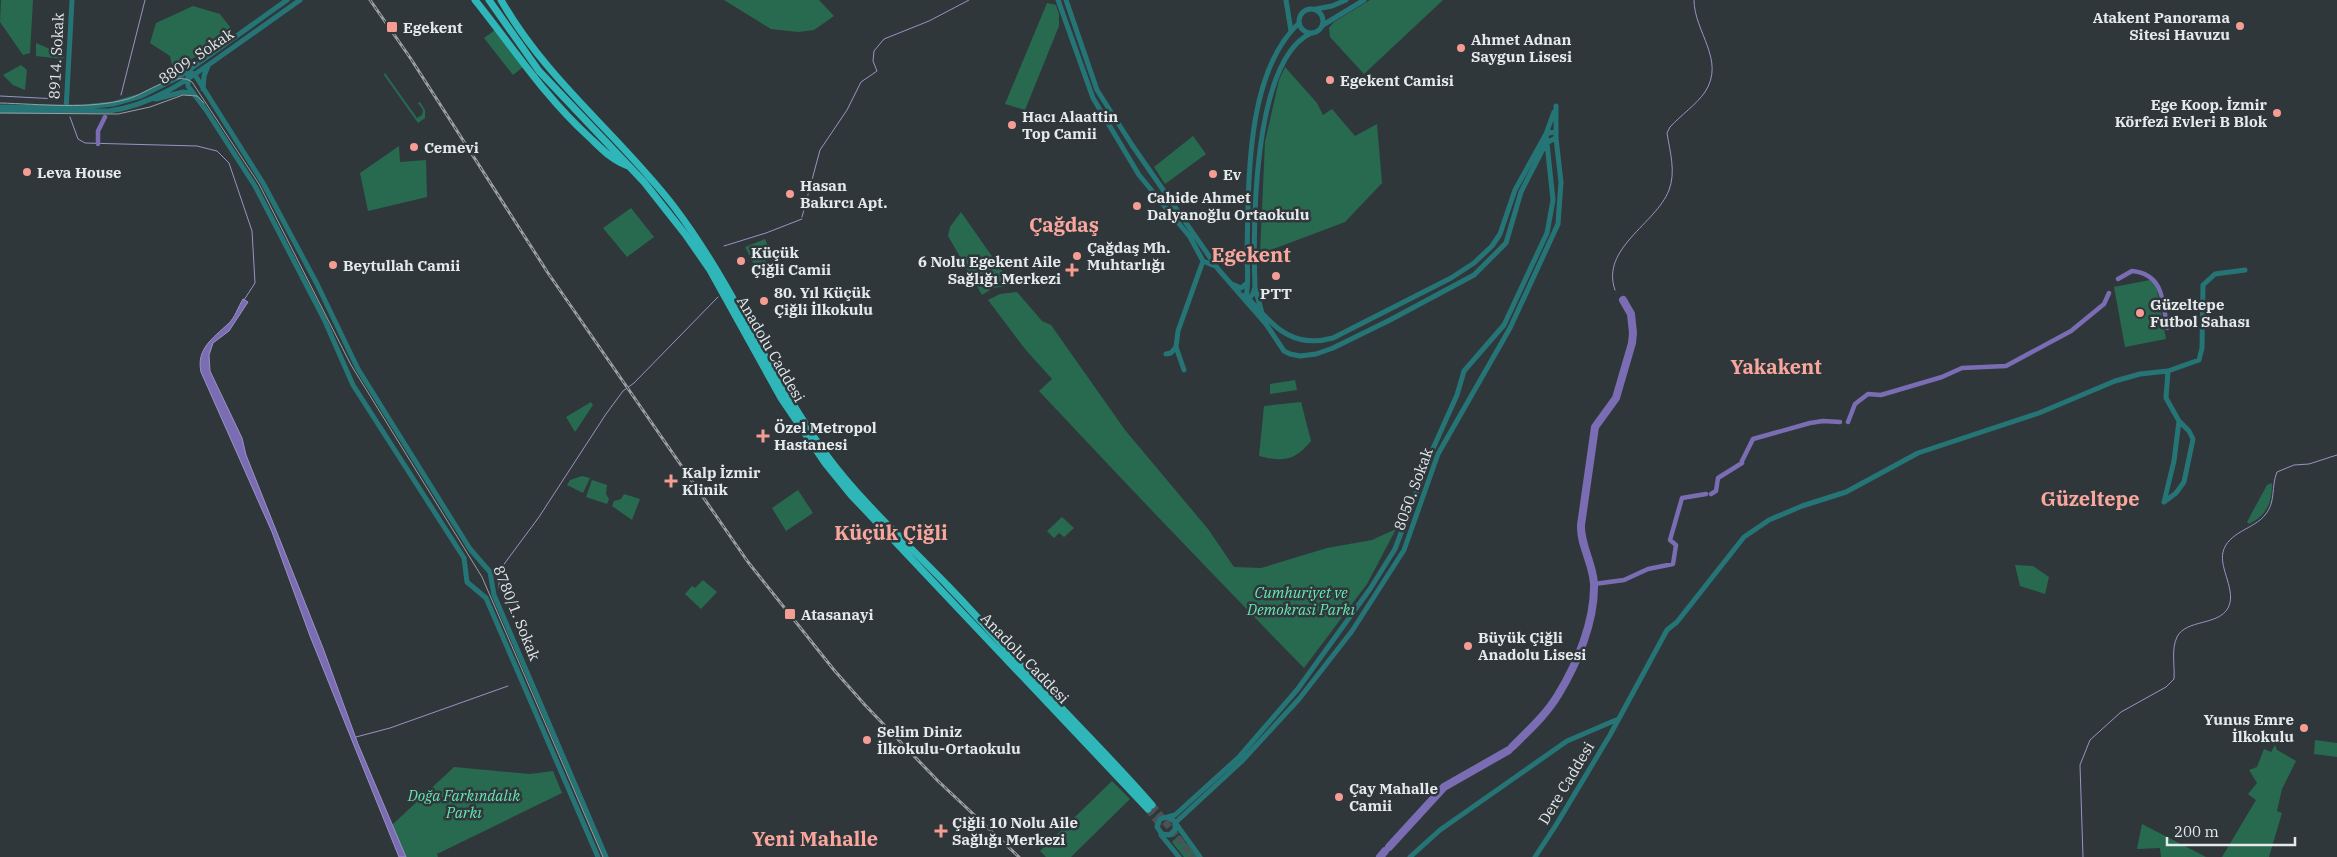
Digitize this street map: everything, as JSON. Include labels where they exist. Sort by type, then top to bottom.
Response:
[{"type":"highway","points":[[475,0],[541,87],[568,118],[609,156],[630,168]]},
{"type":"highway","name":"Anadolu Caddesi","points":[[489,0],[539,71],[630,168],[662,206],[710,270],[782,398],[830,469],[851,494],[1150,807],[967,605],[867,504],[829,458],[792,404],[718,271],[693,232],[664,192],[578,101],[545,62],[510,15],[503,0]]},
{"type":"street","name":"8914. Sokak","points":[[66,110],[72,0]]},
{"type":"street","name":"8809. Sokak","points":[[66,110],[113,104],[156,90],[188,70],[287,0]]},
{"type":"street","name":"8809. Sokak","points":[[66,110],[122,110],[151,99],[186,81],[300,0]]},
{"type":"street","points":[[1058,0],[1092,98],[1139,175],[1190,237],[1203,261],[1218,269]]},
{"type":"street","points":[[1066,0],[1097,90],[1132,145],[1218,269],[1246,299],[1284,334],[1303,341],[1317,342],[1333,338],[1451,278],[1474,263],[1492,246],[1500,234],[1515,190],[1546,134],[1556,131]]},
{"type":"street","points":[[1286,0],[1291,31]]},
{"type":"street","points":[[1346,0],[1332,6],[1302,12],[1299,23],[1291,31],[1278,51],[1264,85],[1254,121],[1246,299],[1266,324],[1284,352],[1300,356],[1316,354],[1333,348],[1474,275],[1506,243],[1521,192],[1546,142],[1556,138]]},
{"type":"street","points":[[1246,299],[1253,294],[1255,286],[1259,155],[1275,77],[1293,45],[1311,33],[1318,31],[1323,25],[1364,0]]},
{"type":"street","points":[[1314,9],[1321,13],[1323,25]]},
{"type":"street","points":[[1299,23],[1303,30],[1311,33]]},
{"type":"street","points":[[203,90],[204,76],[209,64]]},
{"type":"street","points":[[186,81],[188,70]]},
{"type":"street","name":"8780/1. Sokak","points":[[188,70],[194,75],[264,183],[318,284],[358,369],[470,549],[490,572],[494,595],[606,857]]},
{"type":"street","name":"8780/1. Sokak","points":[[186,81],[192,93],[206,110],[255,186],[324,319],[348,374],[464,558],[467,582],[486,598],[598,857]]},
{"type":"street","points":[[151,99],[183,92],[192,93]]},
{"type":"street","name":"8050. Sokak","points":[[1168,818],[1183,808],[1239,757],[1297,690],[1370,589],[1395,549],[1431,453],[1457,395],[1464,371],[1504,325],[1547,232],[1553,200],[1546,134],[1556,106],[1556,138],[1561,182],[1558,224],[1510,328],[1438,454],[1404,550],[1352,630],[1299,700],[1242,761],[1175,823]]},
{"type":"street","points":[[0,107],[66,110]]},
{"type":"street","points":[[0,111],[66,110]]},
{"type":"street","points":[[1184,370],[1176,347],[1178,332],[1203,261]]},
{"type":"street","name":"Dere Caddesi","points":[[1535,857],[1578,790],[1667,630],[1683,614],[1744,537],[1769,520],[1802,506],[1846,492],[1918,453],[2039,413],[2115,381],[2140,374],[2168,371],[2199,360],[2202,348],[2203,286],[2216,274],[2245,270]]},
{"type":"street","points":[[1232,284],[1241,288],[1246,284]]},
{"type":"street","points":[[1255,286],[1262,314]]},
{"type":"street","points":[[1166,354],[1171,353],[1176,347]]},
{"type":"street","points":[[2168,371],[2166,398],[2179,421],[2189,431],[2193,439],[2184,482],[2176,493],[2164,502],[2174,461],[2179,421]]},
{"type":"street","points":[[521,680],[529,676]]},
{"type":"street","points":[[1410,857],[1440,830],[1567,741],[1616,720]]},
{"type":"street","points":[[1179,857],[1157,827],[1163,818],[1168,818],[1175,823],[1200,857]]},
{"type":"street","points":[[1160,832],[1164,835],[1172,833],[1175,823]]},
{"type":"green space","points":[[1,0],[33,0],[30,53],[23,55],[0,22]]},
{"type":"green space","points":[[724,0],[819,0],[834,16],[814,30],[798,32],[771,29]]},
{"type":"green space","points":[[1370,0],[1443,0],[1364,74],[1330,37],[1329,28],[1334,22]]},
{"type":"green space","points":[[1047,3],[1056,5],[1059,14],[1059,26],[1025,110],[1005,104]]},
{"type":"green space","points":[[193,6],[220,14],[233,31],[170,74],[172,66],[170,56],[150,43],[156,23]]},
{"type":"green space","points":[[495,30],[523,67],[513,75],[484,38]]},
{"type":"green space","points":[[36,43],[64,55],[63,59],[36,56]]},
{"type":"green space","points":[[21,65],[27,70],[25,90],[13,85],[3,75]]},
{"type":"green space","points":[[1285,67],[1317,103],[1323,115],[1332,109],[1355,136],[1377,124],[1382,183],[1345,222],[1260,254],[1265,142],[1279,80]]},
{"type":"green space","points":[[385,73],[417,118],[422,115],[423,110],[418,103],[420,102],[425,110],[425,118],[418,123],[384,75]]},
{"type":"green space","points":[[1193,136],[1206,154],[1165,184],[1154,167]]},
{"type":"green space","points":[[399,146],[400,162],[426,160],[427,197],[368,211],[360,173]]},
{"type":"green space","points":[[631,208],[654,237],[627,257],[603,228]]},
{"type":"green space","points":[[961,212],[1012,285],[993,288],[982,295],[948,236],[950,227]]},
{"type":"green space","points":[[765,239],[771,255],[765,258],[767,266],[758,272],[745,247]]},
{"type":"green space","name":"Güzeltepe Futbol Sahası","points":[[2155,279],[2166,339],[2125,347],[2114,287]]},
{"type":"green space","name":"Cumhuriyet ve Demokrasi Parkı","points":[[1017,292],[1042,321],[1051,325],[1125,430],[1208,529],[1234,567],[1261,568],[1327,548],[1372,540],[1396,529],[1367,584],[1304,668],[1039,391],[1052,379],[1025,349],[988,300],[1000,294]]},
{"type":"green space","points":[[1295,380],[1297,390],[1270,394],[1270,384]]},
{"type":"green space","points":[[591,402],[593,405],[575,432],[566,417]]},
{"type":"green space","points":[[1301,402],[1311,441],[1300,453],[1288,458],[1275,459],[1259,456],[1264,406]]},
{"type":"green space","points":[[582,476],[590,478],[583,493],[567,485],[570,480]]},
{"type":"green space","points":[[592,480],[607,485],[606,494],[609,499],[607,504],[586,497]]},
{"type":"green space","points":[[2272,483],[2271,497],[2267,508],[2260,517],[2249,524],[2247,522],[2267,485]]},
{"type":"green space","points":[[798,490],[813,513],[786,531],[772,508]]},
{"type":"green space","points":[[624,494],[640,499],[632,520],[612,506],[614,501],[621,499]]},
{"type":"green space","points":[[1062,517],[1074,528],[1064,537],[1059,533],[1054,538],[1047,531]]},
{"type":"green space","points":[[2015,565],[2033,566],[2049,577],[2045,594],[2020,586]]},
{"type":"green space","points":[[703,580],[717,592],[701,609],[685,594],[692,586],[695,588]]},
{"type":"green space","points":[[2315,740],[2337,743],[2337,757],[2314,754]]},
{"type":"green space","points":[[2275,745],[2277,750],[2296,761],[2282,789],[2277,811],[2282,813],[2269,857],[2222,857],[2256,800],[2248,794],[2257,783],[2249,770],[2257,767],[2264,749],[2271,752]]},
{"type":"green space","name":"Doğa Farkındalık Parkı","points":[[454,767],[530,774],[553,771],[562,793],[437,854],[438,857],[406,857],[392,825]]},
{"type":"green space","points":[[1112,781],[1130,799],[1071,857],[1046,857],[1040,851]]},
{"type":"green space","points":[[2142,824],[2206,857],[2161,857],[2160,848],[2137,849]]},
{"type":"green space","points":[[1179,835],[1198,857],[1184,857],[1172,842]]},
{"type":"shaded area","points":[[243,299],[248,302],[229,331],[213,343],[209,355],[210,371],[242,438],[246,455],[323,648],[358,744],[406,857],[399,857],[310,636],[272,532],[201,372],[200,364],[203,350],[235,316]]},
{"type":"waterway","points":[[121,95],[145,0]]},
{"type":"waterway","points":[[802,217],[820,150],[847,110],[861,82],[877,71],[873,61],[874,51],[884,39],[929,21],[969,0]]},
{"type":"waterway","points":[[1615,290],[1612,275],[1615,261],[1622,249],[1653,214],[1669,190],[1672,169],[1667,133],[1670,127],[1701,97],[1711,80],[1711,57],[1695,12],[1694,0]]},
{"type":"waterway","points":[[0,96],[58,99]]},
{"type":"waterway","points":[[70,117],[78,139],[85,143],[197,146],[217,151],[229,163],[252,231],[255,283],[244,300]]},
{"type":"waterway","points":[[98,144],[98,131],[105,117]]},
{"type":"waterway","points":[[724,246],[802,219]]},
{"type":"waterway","points":[[2118,279],[2132,271],[2143,273],[2156,283],[2163,299],[2167,328]]},
{"type":"waterway","points":[[1848,422],[1855,404],[1868,394],[1881,395],[1942,377],[1962,368],[2006,366],[2071,331],[2104,304],[2109,293]]},
{"type":"waterway","points":[[499,588],[499,571],[539,517],[623,391],[634,383],[718,297]]},
{"type":"waterway","points":[[1512,747],[1542,716],[1558,695],[1572,670],[1588,627],[1594,598],[1594,584],[1582,540],[1581,525],[1595,427],[1616,398],[1632,343],[1631,314],[1623,300]]},
{"type":"waterway","points":[[1742,461],[1753,439],[1810,423],[1823,421],[1840,422]]},
{"type":"waterway","points":[[2083,857],[2080,765],[2090,740],[2121,712],[2166,687],[2174,679],[2174,647],[2181,631],[2187,627],[2217,618],[2228,608],[2230,594],[2223,566],[2223,552],[2230,540],[2265,515],[2271,505],[2277,472],[2294,465],[2309,464],[2337,455]]},
{"type":"waterway","points":[[1711,494],[1716,491],[1718,478],[1742,463]]},
{"type":"waterway","points":[[1594,584],[1624,580],[1648,569],[1673,564],[1676,545],[1670,540],[1682,498],[1706,494]]},
{"type":"waterway","points":[[356,737],[390,728],[508,686]]},
{"type":"waterway","points":[[1389,847],[1444,787],[1509,750]]},
{"type":"waterway","points":[[1380,857],[1385,851]]},
{"type":"tunnel","points":[[1152,805],[1193,857]]},
{"type":"tunnel","points":[[1148,809],[1161,826]]},
{"type":"tram line","points":[[0,103],[64,106],[97,104],[128,99],[161,84],[178,79],[192,82],[259,184],[351,365],[482,577],[603,857]]},
{"type":"tram line","points":[[0,113],[118,114],[150,107],[183,95],[197,96],[204,103]]},
{"type":"railway","points":[[370,0],[411,59],[548,273],[748,562],[834,670],[865,705],[938,781],[1019,857]]},
{"type":"place","name":"Atakent Panorama Sitesi Havuzu","points":[[2240,26]]},
{"type":"place","name":"Egekent","points":[[392,27]]},
{"type":"place","name":"Ahmet Adnan Saygun Lisesi","points":[[1461,48]]},
{"type":"place","name":"Egekent Camisi","points":[[1330,80]]},
{"type":"place","name":"Ege Koop. İzmir Körfezi Evleri B Blok","points":[[2277,113]]},
{"type":"place","name":"Hacı Alaattin Top Camii","points":[[1012,125]]},
{"type":"place","name":"Cemevi","points":[[414,147]]},
{"type":"place","name":"Leva House","points":[[27,172]]},
{"type":"place","name":"Ev","points":[[1213,174]]},
{"type":"place","name":"Hasan Bakırcı Apt.","points":[[790,194]]},
{"type":"place","name":"Cahide Ahmet Dalyanoğlu Ortaokulu","points":[[1137,206]]},
{"type":"place","name":"Çağdaş Mh. Muhtarlığı","points":[[1077,256]]},
{"type":"place","name":"Küçük Çiğli Camii","points":[[741,261]]},
{"type":"place","name":"Beytullah Camii","points":[[333,265]]},
{"type":"place","name":"6 Nolu Egekent Aile Sağlığı Merkezi","points":[[1072,270]]},
{"type":"place","name":"PTT","points":[[1276,276]]},
{"type":"place","name":"80. Yıl Küçük Çiğli İlkokulu","points":[[764,301]]},
{"type":"place","name":"Güzeltepe Futbol Sahası","points":[[2140,313]]},
{"type":"place","name":"Özel Metropol Hastanesi","points":[[763,436]]},
{"type":"place","name":"Kalp İzmir Klinik","points":[[671,481]]},
{"type":"place","name":"Atasanayi","points":[[790,614]]},
{"type":"place","name":"Büyük Çiğli Anadolu Lisesi","points":[[1468,646]]},
{"type":"place","name":"Yunus Emre İlkokulu","points":[[2304,728]]},
{"type":"place","name":"Selim Diniz İlkokulu-Ortaokulu","points":[[867,740]]},
{"type":"place","name":"Çay Mahalle Camii","points":[[1339,797]]},
{"type":"place","name":"Çiğli 10 Nolu Aile Sağlığı Merkezi","points":[[941,831]]},
{"type":"district","name":"Çağdaş","points":[[1064,224]]},
{"type":"district","name":"Egekent","points":[[1251,254]]},
{"type":"district","name":"Yakakent","points":[[1776,366]]},
{"type":"district","name":"Güzeltepe","points":[[2090,498]]},
{"type":"district","name":"Küçük Çiğli","points":[[891,532]]},
{"type":"district","name":"Yeni Mahalle","points":[[815,838]]}]
